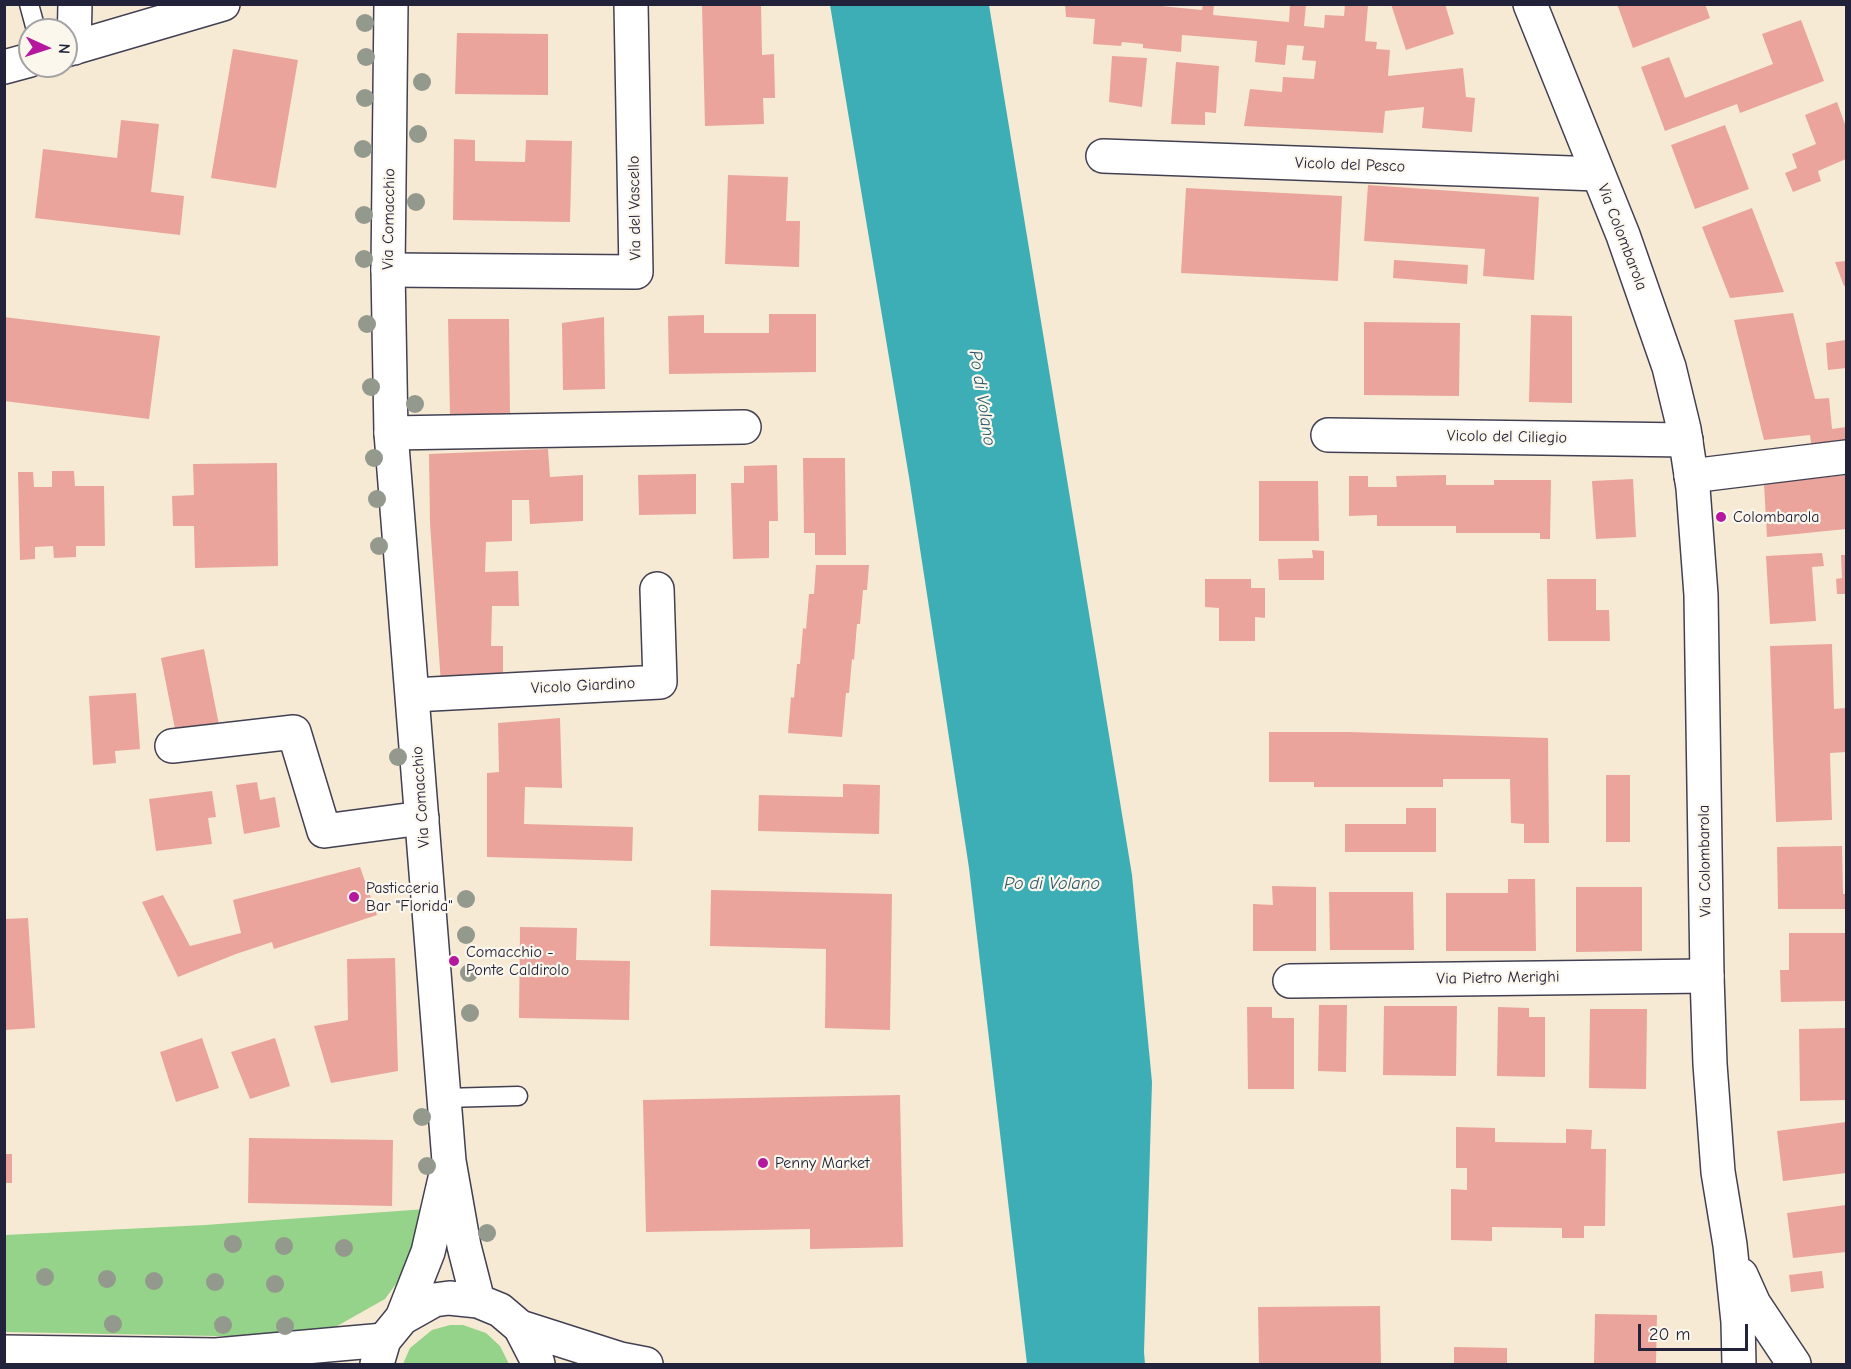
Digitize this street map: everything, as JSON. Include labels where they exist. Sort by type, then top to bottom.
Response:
[{"type":"street","points":[[78,47],[223,4]]},
{"type":"street","name":"Via Comacchio","points":[[391,4],[388,270],[392,433],[449,1161],[464,1246],[478,1300]]},
{"type":"street","name":"Via del Vascello","points":[[388,270],[636,272],[631,4]]},
{"type":"street","name":"Via Colombarola","points":[[1530,4],[1623,235],[1655,325],[1678,402],[1686,440],[1701,595],[1710,1064],[1718,1172],[1730,1245],[1738,1322],[1739,1365]]},
{"type":"street","name":"Vicolo del Pesco","points":[[1103,156],[1598,174]]},
{"type":"street","points":[[392,433],[744,427]]},
{"type":"street","name":"Vicolo del Ciliegio","points":[[1328,435],[1686,440]]},
{"type":"street","points":[[1691,476],[1846,457]]},
{"type":"street","name":"Vicolo Giardino","points":[[413,695],[660,682],[657,589]]},
{"type":"street","points":[[172,746],[294,732],[324,831],[422,818]]},
{"type":"street","name":"Via Pietro Merighi","points":[[1290,981],[1707,976]]},
{"type":"street","name":"Via Comacchio","points":[[387,1341],[428,1252],[449,1161]]},
{"type":"street","name":"Via Colombarola","points":[[1730,1245],[1754,1304],[1794,1365]]},
{"type":"street","points":[[4,1352],[228,1360],[387,1341],[434,1300],[449,1298],[478,1300],[500,1310],[520,1327],[538,1365]]},
{"type":"street","points":[[520,1327],[646,1365]]},
{"type":"lane","points":[[444,1098],[518,1096]]},
{"type":"green space","points":[[426,1209],[409,1266],[385,1299],[330,1330],[268,1337],[5,1332],[5,1235],[205,1225]]},
{"type":"green space","points":[[450,1325],[463,1325],[486,1333],[500,1346],[509,1364],[403,1364],[410,1348],[432,1330]]},
{"type":"water","name":"Po di Volano","points":[[830,5],[989,5],[1132,875],[1152,1082],[1145,1364],[1027,1364],[969,868],[909,477]]},
{"type":"building","points":[[1065,4],[1140,4],[1202,10],[1203,4],[1214,4],[1213,15],[1289,22],[1290,4],[1306,4],[1304,26],[1324,28],[1325,15],[1344,16],[1345,5],[1368,5],[1365,41],[1377,42],[1376,49],[1390,50],[1388,76],[1463,68],[1466,97],[1475,98],[1472,132],[1422,128],[1424,107],[1385,111],[1383,133],[1244,126],[1250,89],[1282,92],[1283,77],[1314,79],[1316,61],[1302,60],[1304,46],[1287,45],[1285,65],[1255,62],[1257,41],[1182,35],[1181,52],[1143,48],[1143,44],[1122,42],[1121,46],[1093,44],[1095,19],[1066,17]]},
{"type":"building","points":[[1391,4],[1445,4],[1454,34],[1406,50]]},
{"type":"building","points":[[1617,4],[1705,4],[1710,18],[1633,48]]},
{"type":"building","points":[[761,5],[762,55],[774,54],[775,98],[763,98],[764,124],[705,126],[702,6]]},
{"type":"building","points":[[1801,20],[1824,81],[1740,113],[1737,104],[1665,131],[1641,67],[1669,57],[1685,98],[1773,64],[1762,34]]},
{"type":"building","points":[[457,33],[548,34],[548,95],[455,94]]},
{"type":"building","points":[[233,49],[298,60],[276,188],[211,178]]},
{"type":"building","points":[[1112,56],[1147,58],[1142,107],[1109,102]]},
{"type":"building","points":[[1176,62],[1219,66],[1216,113],[1205,112],[1205,125],[1171,124]]},
{"type":"building","points":[[1837,102],[1846,127],[1846,159],[1818,171],[1821,181],[1793,192],[1785,173],[1797,168],[1792,154],[1816,144],[1805,115]]},
{"type":"building","points":[[121,120],[159,124],[151,192],[184,196],[180,235],[35,218],[43,149],[117,158]]},
{"type":"building","points":[[1725,125],[1749,189],[1695,209],[1671,145]]},
{"type":"building","points":[[454,139],[475,140],[475,161],[525,162],[526,140],[572,141],[570,222],[453,220]]},
{"type":"building","points":[[728,175],[788,177],[786,221],[800,221],[799,267],[725,264]]},
{"type":"building","points":[[1368,185],[1539,197],[1534,280],[1483,276],[1485,249],[1364,241]]},
{"type":"building","points":[[1186,188],[1342,196],[1338,281],[1181,273]]},
{"type":"building","points":[[1752,208],[1784,292],[1730,298],[1702,227]]},
{"type":"building","points":[[1394,260],[1468,265],[1467,284],[1393,278]]},
{"type":"building","points":[[1846,261],[1846,285],[1844,286],[1835,262]]},
{"type":"building","points":[[1793,313],[1815,399],[1829,398],[1832,429],[1846,427],[1846,445],[1812,449],[1810,435],[1764,440],[1734,320]]},
{"type":"building","points":[[769,314],[816,314],[816,372],[669,374],[668,316],[704,315],[704,333],[769,333]]},
{"type":"building","points":[[1531,315],[1572,316],[1572,403],[1529,402]]},
{"type":"building","points":[[4,317],[160,336],[149,419],[4,401]]},
{"type":"building","points":[[604,317],[605,389],[563,390],[562,323]]},
{"type":"building","points":[[448,319],[509,319],[510,414],[450,415]]},
{"type":"building","points":[[1364,322],[1460,323],[1459,396],[1364,395]]},
{"type":"building","points":[[1846,340],[1846,368],[1828,370],[1826,343]]},
{"type":"building","points":[[548,449],[550,477],[583,475],[583,521],[530,524],[529,500],[512,500],[512,541],[486,542],[485,572],[518,571],[519,606],[492,606],[491,646],[503,646],[503,686],[441,684],[430,523],[429,454]]},
{"type":"building","points":[[803,458],[845,458],[846,555],[815,555],[815,533],[804,533]]},
{"type":"building","points":[[277,463],[278,566],[195,568],[194,526],[173,526],[172,496],[194,495],[193,464]]},
{"type":"building","points":[[777,465],[778,521],[769,521],[769,558],[733,559],[731,483],[744,483],[744,466]]},
{"type":"building","points":[[52,471],[74,471],[75,486],[104,486],[105,546],[76,546],[76,557],[54,558],[53,546],[35,547],[35,559],[20,560],[18,472],[33,472],[34,487],[52,487]]},
{"type":"building","points":[[696,474],[696,514],[639,515],[638,475]]},
{"type":"building","points":[[1446,475],[1446,485],[1494,485],[1494,480],[1551,480],[1550,539],[1540,539],[1540,533],[1456,533],[1456,526],[1377,526],[1377,515],[1349,516],[1349,476],[1368,476],[1368,487],[1397,487],[1396,476]]},
{"type":"building","points":[[1846,475],[1846,529],[1767,537],[1764,484]]},
{"type":"building","points":[[1633,479],[1636,537],[1596,539],[1592,481]]},
{"type":"building","points":[[1259,481],[1318,481],[1319,541],[1259,541]]},
{"type":"building","points":[[1312,550],[1324,551],[1324,580],[1279,580],[1278,559],[1313,558]]},
{"type":"building","points":[[1822,553],[1824,566],[1812,567],[1816,621],[1770,624],[1766,556]]},
{"type":"building","points":[[1841,555],[1846,555],[1846,594],[1837,594],[1836,579],[1842,578]]},
{"type":"building","points":[[816,565],[869,565],[867,590],[863,590],[860,624],[857,624],[849,693],[846,693],[842,737],[788,733],[791,697],[794,698],[797,664],[800,664],[809,594],[814,594]]},
{"type":"building","points":[[1205,579],[1251,579],[1251,588],[1265,588],[1265,618],[1255,617],[1255,641],[1219,641],[1219,608],[1205,607]]},
{"type":"building","points":[[1547,579],[1596,579],[1596,610],[1609,610],[1610,641],[1548,641]]},
{"type":"building","points":[[1832,644],[1834,709],[1846,708],[1846,752],[1830,753],[1832,820],[1776,822],[1770,646]]},
{"type":"building","points":[[204,649],[219,725],[176,734],[161,658]]},
{"type":"building","points":[[136,693],[140,749],[115,751],[116,763],[93,765],[89,696]]},
{"type":"building","points":[[560,718],[562,788],[525,787],[524,824],[633,827],[632,861],[487,857],[487,773],[499,772],[498,723]]},
{"type":"building","points":[[1269,732],[1548,738],[1549,843],[1524,843],[1524,824],[1511,823],[1510,779],[1443,779],[1443,787],[1314,787],[1314,782],[1269,782]]},
{"type":"building","points":[[1606,775],[1630,775],[1630,842],[1606,842]]},
{"type":"building","points":[[257,782],[260,800],[275,797],[280,827],[244,834],[236,785]]},
{"type":"building","points":[[843,784],[880,785],[879,834],[758,831],[759,795],[843,797]]},
{"type":"building","points":[[212,791],[216,817],[208,818],[212,844],[156,851],[149,799]]},
{"type":"building","points":[[1406,808],[1436,808],[1436,852],[1345,852],[1345,824],[1406,824]]},
{"type":"building","points":[[1842,846],[1843,894],[1846,894],[1846,909],[1778,909],[1777,847]]},
{"type":"building","points":[[360,867],[377,915],[274,949],[272,942],[178,977],[142,902],[163,895],[190,946],[241,933],[233,900]]},
{"type":"building","points":[[1508,879],[1535,879],[1536,951],[1446,951],[1446,893],[1508,893]]},
{"type":"building","points":[[1272,886],[1316,887],[1316,951],[1253,951],[1253,904],[1273,905]]},
{"type":"building","points":[[1576,887],[1642,887],[1642,951],[1576,952]]},
{"type":"building","points":[[711,890],[892,894],[890,1030],[825,1028],[826,949],[710,946]]},
{"type":"building","points":[[1329,892],[1413,892],[1414,950],[1330,950]]},
{"type":"building","points":[[28,918],[35,1028],[4,1030],[4,919]]},
{"type":"building","points":[[520,927],[577,928],[576,960],[630,961],[629,1020],[519,1018]]},
{"type":"building","points":[[1789,933],[1846,933],[1846,1001],[1781,1002],[1780,970],[1789,970]]},
{"type":"building","points":[[395,958],[398,1071],[331,1083],[314,1026],[348,1020],[347,959]]},
{"type":"building","points":[[1319,1005],[1347,1005],[1346,1072],[1318,1071]]},
{"type":"building","points":[[1384,1006],[1457,1006],[1456,1076],[1383,1075]]},
{"type":"building","points":[[1247,1007],[1272,1007],[1272,1018],[1294,1018],[1294,1089],[1248,1089]]},
{"type":"building","points":[[1498,1007],[1529,1008],[1529,1017],[1545,1017],[1545,1077],[1497,1076]]},
{"type":"building","points":[[1590,1009],[1647,1009],[1646,1089],[1589,1088]]},
{"type":"building","points":[[1846,1028],[1846,1100],[1800,1101],[1799,1029]]},
{"type":"building","points":[[202,1038],[219,1088],[176,1102],[160,1052]]},
{"type":"building","points":[[275,1038],[290,1086],[250,1099],[231,1052]]},
{"type":"building","points":[[900,1095],[903,1247],[810,1249],[810,1229],[646,1232],[643,1100]]},
{"type":"building","points":[[1846,1122],[1846,1173],[1783,1181],[1777,1131]]},
{"type":"building","points":[[1456,1127],[1495,1128],[1495,1142],[1566,1143],[1566,1129],[1592,1130],[1591,1149],[1606,1149],[1605,1226],[1584,1226],[1584,1238],[1562,1238],[1562,1228],[1492,1227],[1492,1241],[1451,1240],[1451,1189],[1467,1190],[1467,1168],[1456,1168]]},
{"type":"building","points":[[249,1138],[393,1140],[392,1206],[248,1203]]},
{"type":"building","points":[[4,1154],[12,1154],[12,1183],[4,1183]]},
{"type":"building","points":[[1846,1205],[1846,1252],[1793,1258],[1787,1213]]},
{"type":"building","points":[[1822,1271],[1824,1288],[1791,1292],[1789,1275]]},
{"type":"building","points":[[1380,1306],[1381,1364],[1259,1364],[1258,1307]]},
{"type":"building","points":[[1595,1314],[1657,1315],[1656,1364],[1594,1364]]},
{"type":"building","points":[[1454,1347],[1507,1348],[1507,1364],[1454,1364]]},
{"type":"place","name":"Colombarola","points":[[1721,517]]},
{"type":"place","name":"Pasticceria Bar \"Florida\"","points":[[354,897]]},
{"type":"place","name":"Comacchio - Ponte Caldirolo","points":[[454,961]]},
{"type":"place","name":"Penny Market","points":[[763,1163]]}]
